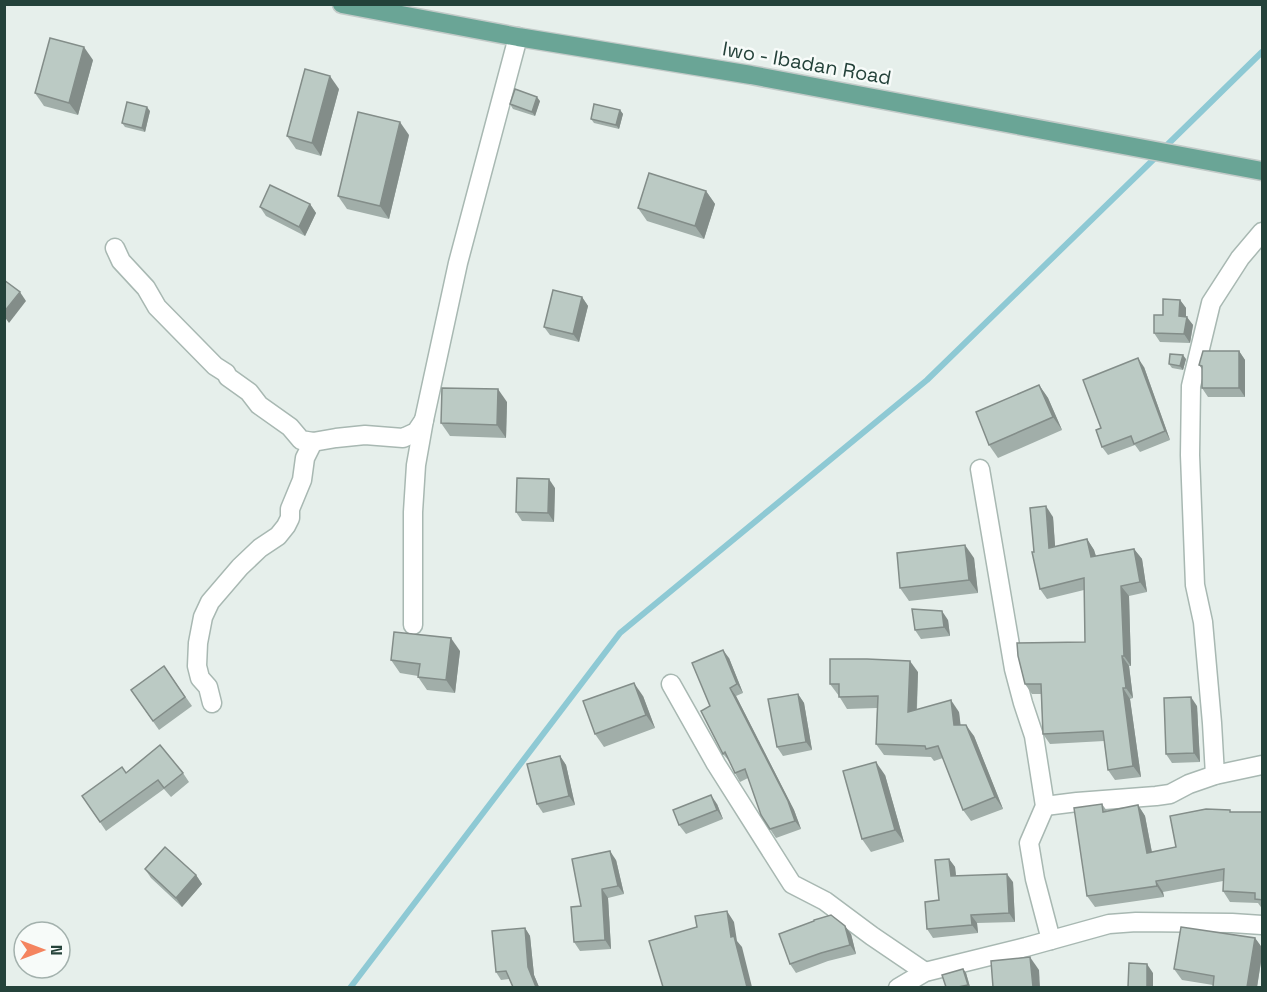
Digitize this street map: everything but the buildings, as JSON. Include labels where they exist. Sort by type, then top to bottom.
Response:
[{"type":"main road","name":"Iwo - Ibadan Road","points":[[342,4],[518,37],[751,75],[1263,171]]},
{"type":"street","points":[[413,624],[412,512],[416,465],[424,420],[463,244],[518,37]]},
{"type":"street","points":[[1215,775],[1203,622],[1195,585],[1190,455],[1191,386],[1211,303],[1240,258],[1263,232]]},
{"type":"street","points":[[115,248],[121,261],[146,288],[157,307],[216,366],[249,392],[259,405],[290,427],[301,440],[312,442],[365,435],[403,438],[416,432],[424,420]]},
{"type":"street","points":[[212,703],[208,687],[200,678],[197,666],[203,617],[210,602],[240,567],[260,548],[278,536],[286,526],[290,518],[290,509],[302,480],[305,458],[312,442]]},
{"type":"street","points":[[980,469],[1014,669],[1034,736],[1045,806],[1029,843],[1035,879],[1051,940]]},
{"type":"street","points":[[672,684],[716,764],[792,884],[825,901],[925,972]]},
{"type":"street","points":[[1045,806],[1170,794],[1189,783],[1263,765]]},
{"type":"street","points":[[897,987],[925,972],[1109,924],[1136,922],[1263,925]]},
{"type":"waterway","points":[[1164,148],[1262,52]]},
{"type":"waterway","points":[[350,988],[620,633],[927,380],[1157,156]]}]
